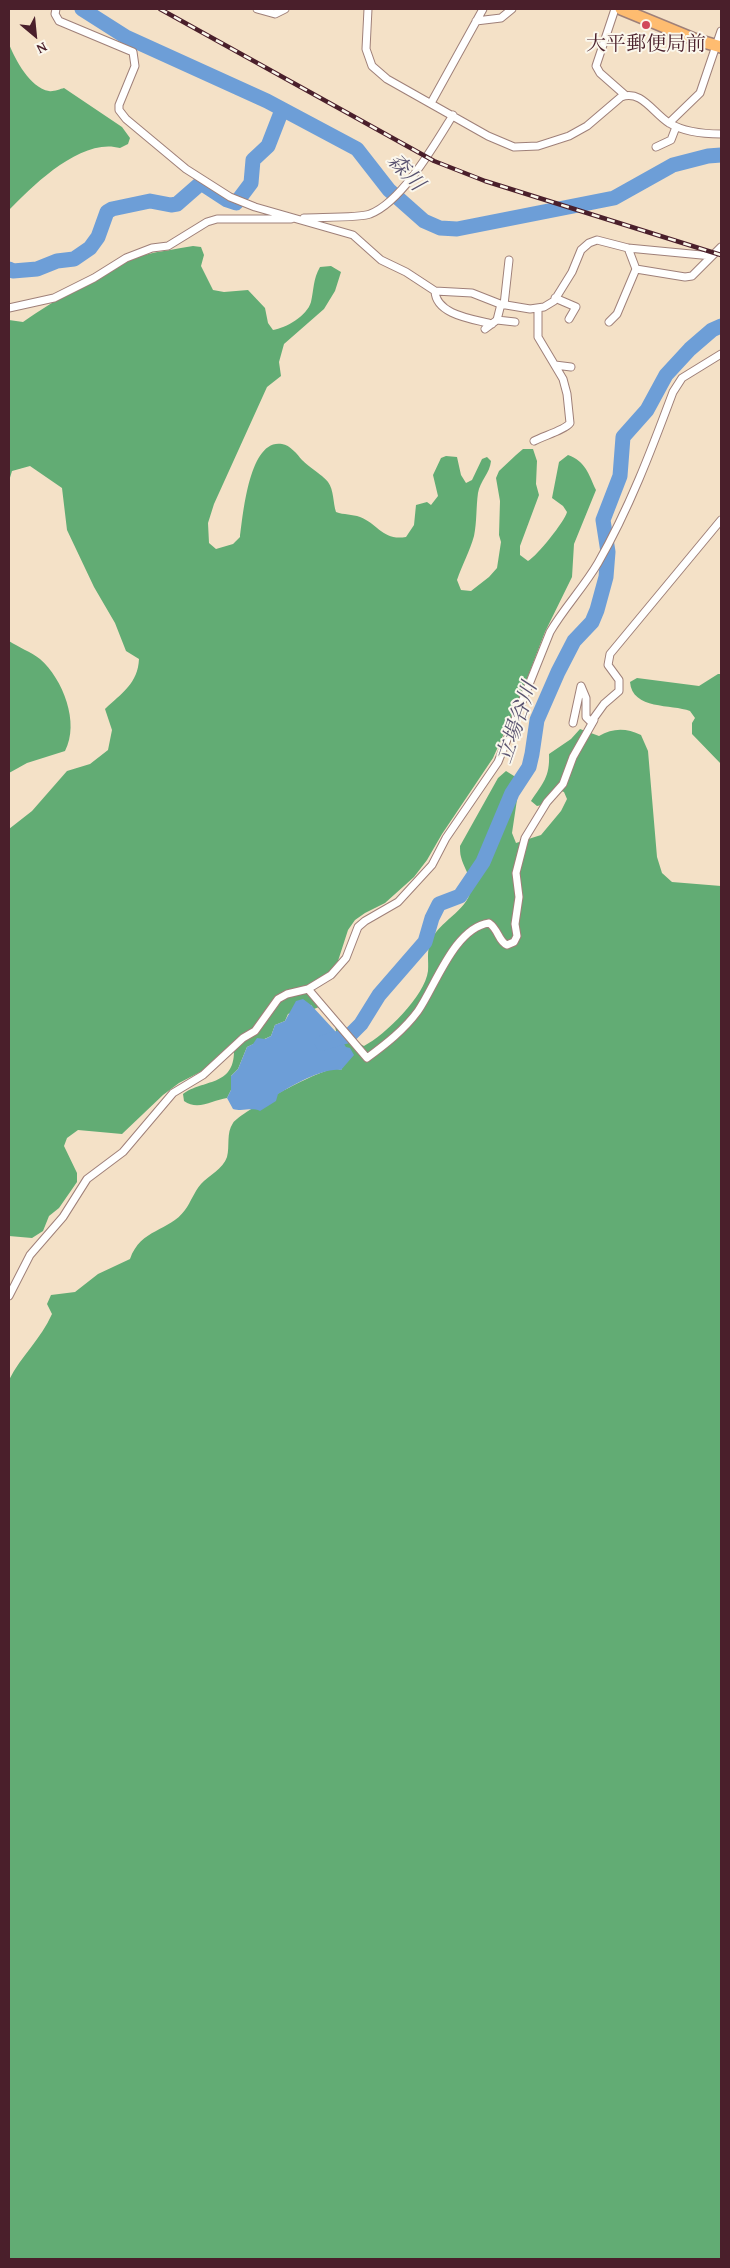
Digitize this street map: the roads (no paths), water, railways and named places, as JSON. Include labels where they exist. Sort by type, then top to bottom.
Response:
[{"type":"highway","points":[[621,9],[694,39],[718,46]]},
{"type":"street","points":[[257,9],[275,14],[285,9]]},
{"type":"street","points":[[368,9],[366,49],[372,66],[387,79],[488,136],[514,147],[538,146],[578,131],[625,95]]},
{"type":"street","points":[[431,103],[483,9]]},
{"type":"street","points":[[476,21],[501,18],[512,9]]},
{"type":"street","points":[[615,9],[596,66],[600,73],[625,95],[637,96],[676,127],[691,131],[721,134]]},
{"type":"street","points":[[55,12],[59,21],[133,52],[135,66],[119,105],[119,110],[159,148],[186,169],[230,197],[255,207],[299,218],[353,235],[381,260],[406,272],[435,291],[472,293],[503,304],[538,308],[550,304],[572,272],[582,250],[589,243],[597,240],[628,248],[712,256]]},
{"type":"street","points":[[669,123],[700,93],[718,46],[721,31]]},
{"type":"street","points":[[9,308],[54,298],[94,278],[126,258],[152,248],[168,246],[207,222],[217,219],[368,215],[384,204],[411,179],[453,115]]},
{"type":"street","points":[[656,147],[671,140],[676,127]]},
{"type":"street","points":[[636,269],[685,278],[692,276],[721,247]]},
{"type":"street","points":[[608,322],[617,314],[636,269],[628,248]]},
{"type":"street","points":[[485,329],[494,322],[503,304],[509,260]]},
{"type":"street","points":[[435,291],[439,303],[450,312],[494,322],[515,322]]},
{"type":"street","points":[[555,298],[576,307],[569,319]]},
{"type":"street","points":[[534,441],[549,433],[565,428],[570,423],[566,386],[538,336],[538,308]]},
{"type":"street","points":[[9,1296],[30,1255],[63,1217],[87,1179],[123,1152],[173,1093],[203,1075],[243,1038],[255,1031],[278,999],[287,994],[308,988],[331,975],[346,958],[358,927],[398,902],[432,865],[446,838],[498,762],[550,632],[597,564],[636,490],[673,392],[682,378],[721,354]]},
{"type":"street","points":[[555,365],[571,367]]},
{"type":"street","points":[[308,988],[367,1058],[398,1034],[418,1012],[442,966],[452,952],[478,927],[489,923],[495,927],[503,944],[507,945],[514,942],[517,936],[515,924],[519,897],[516,873],[525,838],[548,802],[563,784],[573,757],[599,710],[619,691],[621,685],[619,680],[608,665],[610,654],[721,520]]},
{"type":"street","points":[[572,723],[581,686],[586,698],[586,716],[591,722],[594,720]]},
{"type":"water","points":[[303,999],[336,1032],[354,1055],[341,1070],[326,1071],[300,1082],[278,1094],[276,1101],[260,1111],[233,1109],[227,1098],[231,1090],[231,1076],[238,1069],[247,1047],[253,1044],[257,1038],[265,1039],[271,1036],[275,1025],[285,1021],[296,1001]]},
{"type":"waterway","name":"森川","points":[[82,9],[126,37],[267,101],[357,149],[389,190],[424,221],[440,228],[457,229],[614,198],[673,165],[708,156],[721,155]]},
{"type":"waterway","points":[[9,269],[13,271],[37,269],[57,261],[74,259],[90,248],[98,237],[107,212],[112,209],[150,201],[171,205],[177,204],[201,183],[227,200],[236,203],[251,183],[253,160],[268,146],[282,110]]},
{"type":"waterway","name":"立場谷川","points":[[322,1043],[350,1035],[361,1024],[379,995],[425,942],[432,918],[439,904],[460,896],[483,862],[512,793],[529,767],[537,720],[558,672],[574,641],[592,622],[597,610],[606,577],[608,552],[603,520],[620,476],[623,437],[647,410],[666,375],[690,349],[712,330],[721,326]]},
{"type":"railway","points":[[160,9],[434,161],[485,181],[721,255]]},
{"type":"place","name":"大平郵便局前","points":[[646,25]]}]
